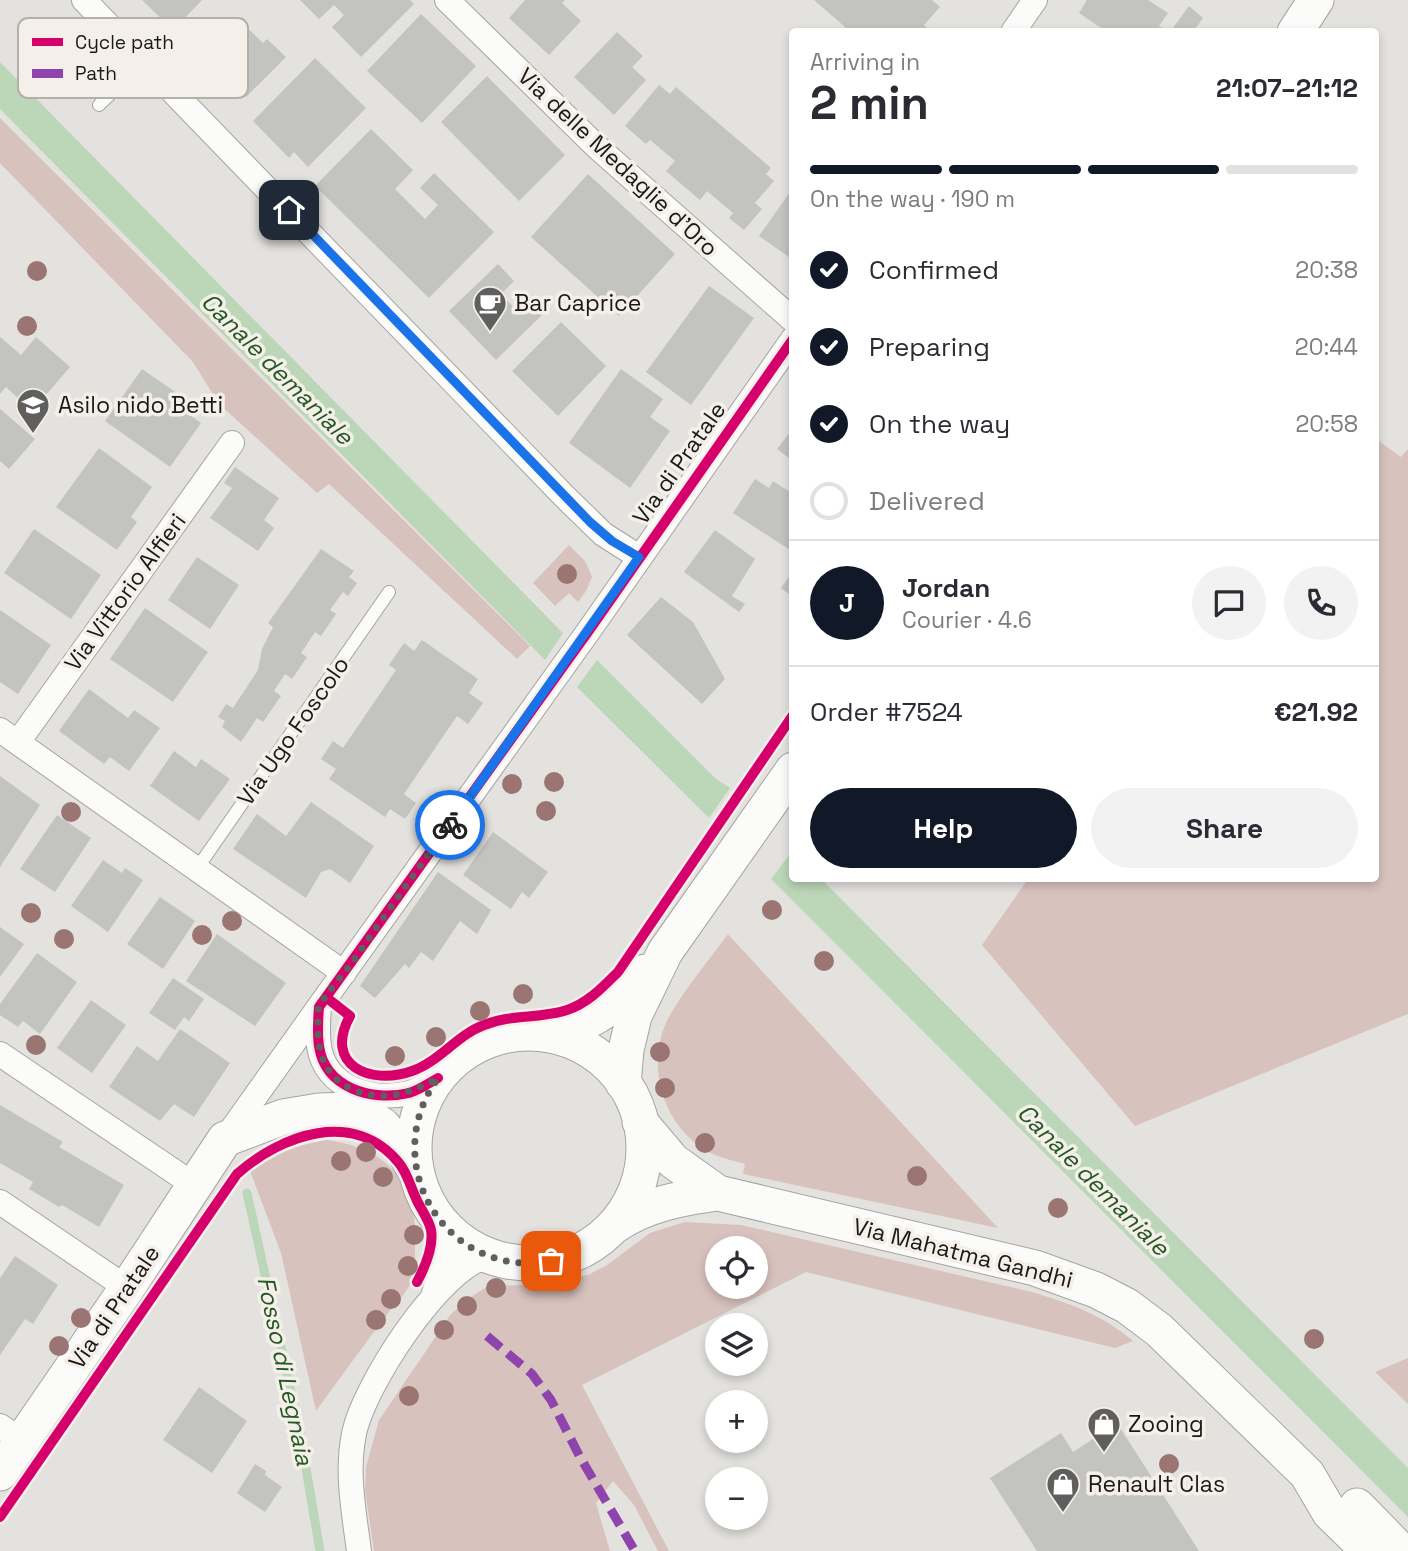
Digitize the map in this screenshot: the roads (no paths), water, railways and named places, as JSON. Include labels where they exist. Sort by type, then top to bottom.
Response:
[{"type":"main road","points":[[1298,28],[1316,0]]},
{"type":"main road","points":[[623,1083],[626,1050],[634,1016],[665,953],[789,776]]},
{"type":"main road","points":[[418,1175],[414,1147],[418,1119],[428,1093],[456,1060],[493,1039],[582,1025],[601,1014],[665,953]]},
{"type":"main road","points":[[225,1139],[284,1117],[318,1111],[348,1110],[367,1115],[382,1125],[402,1148],[418,1175],[430,1207],[452,1234],[469,1247],[489,1256],[523,1263],[558,1259],[590,1245],[611,1228],[624,1212],[638,1184],[643,1153],[640,1122],[623,1083],[607,1064],[581,1046],[550,1035],[518,1034]]},
{"type":"main road","name":"Via Mahatma Gandhi","points":[[640,1122],[673,1161],[718,1193],[1035,1268],[1097,1290],[1127,1306],[1167,1337],[1307,1474],[1330,1513],[1369,1551]]},
{"type":"main road","name":"Via di Pratale","points":[[0,1473],[11,1434],[127,1288],[225,1139]]},
{"type":"main road","name":"Via Mahatma Gandhi","points":[[611,1228],[639,1211],[659,1204],[718,1193]]},
{"type":"main road","name":"Via Mahatma Gandhi","points":[[1307,1474],[1346,1495],[1401,1551]]},
{"type":"street","points":[[84,0],[101,18]]},
{"type":"street","name":"Via delle Medaglie d'Oro","points":[[447,0],[597,147],[789,316]]},
{"type":"street","points":[[1016,28],[1035,0]]},
{"type":"street","points":[[179,98],[565,497],[603,534],[639,557]]},
{"type":"street","name":"Via di Pratale","points":[[225,1139],[789,345]]},
{"type":"street","name":"Via Vittorio Alfieri","points":[[9,736],[232,443]]},
{"type":"street","points":[[9,736],[344,973]]},
{"type":"street","points":[[319,1007],[320,1053],[332,1075],[349,1088],[379,1095],[400,1095],[413,1092],[438,1078]]},
{"type":"street","points":[[0,1054],[194,1185]]},
{"type":"street","points":[[0,1202],[127,1288]]},
{"type":"street","points":[[434,1293],[452,1234]]},
{"type":"street","points":[[359,1551],[351,1453],[354,1431],[371,1391],[391,1356],[434,1293],[469,1265],[489,1256]]},
{"type":"lane","points":[[99,105],[106,98]]},
{"type":"lane","name":"Via Ugo Foscolo","points":[[197,870],[389,592]]},
{"type":"water","name":"Canale demaniale","points":[[0,62],[18,80],[18,98],[35,98],[563,633],[545,660],[0,109]]},
{"type":"water","points":[[597,660],[715,778],[730,788],[709,818],[577,687]]},
{"type":"water","name":"Canale demaniale","points":[[789,855],[789,882],[824,882],[1408,1468],[1408,1517],[771,879]]},
{"type":"waterway","name":"Fosso di Legnaia","points":[[247,1193],[300,1433],[320,1551]]},
{"type":"place","name":"Bar Caprice","points":[[490,333]]},
{"type":"place","name":"Asilo nido Betti","points":[[33,435]]},
{"type":"place","name":"Zooing","points":[[1104,1454]]},
{"type":"place","name":"Renault Clas","points":[[1063,1514]]}]
